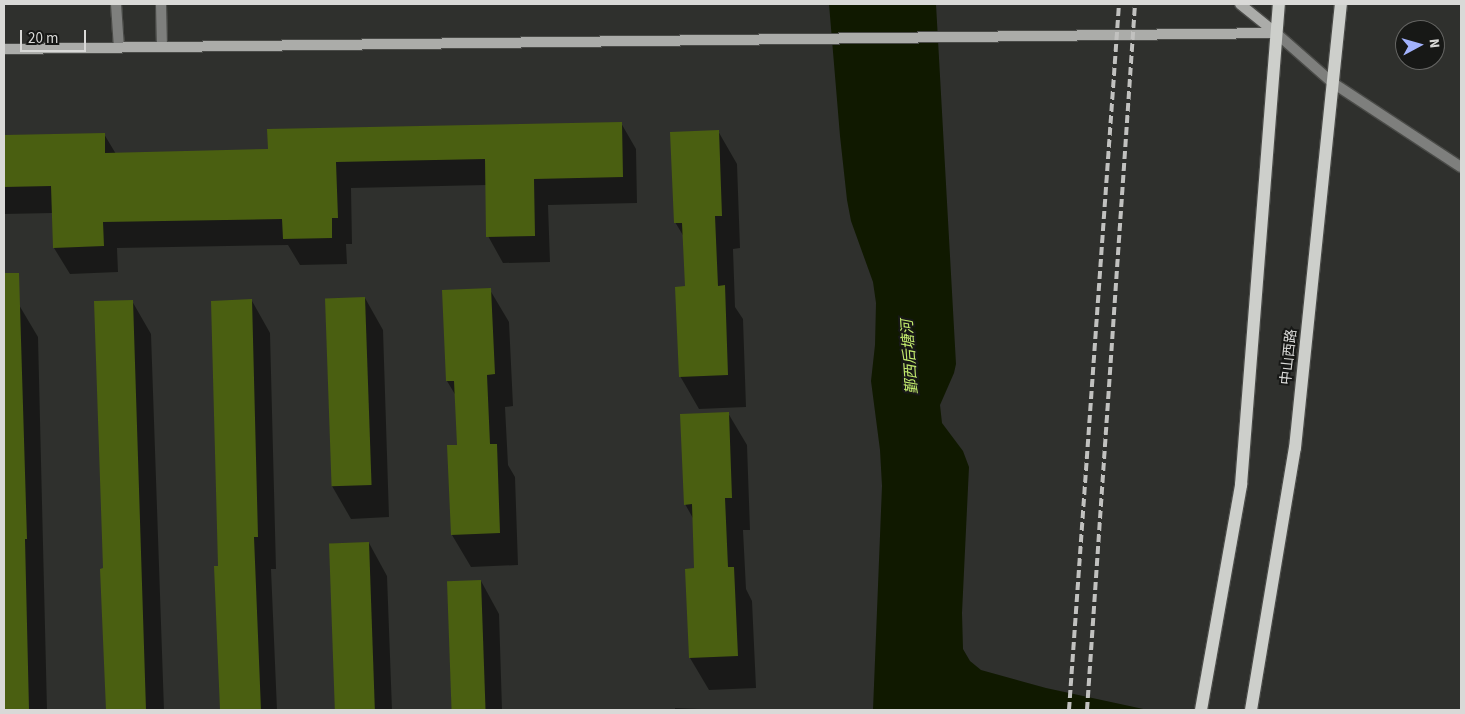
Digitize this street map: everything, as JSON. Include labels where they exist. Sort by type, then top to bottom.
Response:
[{"type":"main road","points":[[1201,710],[1241,485],[1279,4]]},
{"type":"main road","name":"中山西路","points":[[1251,710],[1295,448],[1341,4]]},
{"type":"street","points":[[116,4],[119,48]]},
{"type":"street","points":[[161,4],[162,47]]},
{"type":"street","points":[[1240,4],[1333,83],[1461,167]]},
{"type":"street","points":[[4,49],[1276,33]]},
{"type":"water","name":"鄞西后塘河","points":[[829,4],[936,4],[956,364],[940,405],[942,423],[963,451],[969,467],[962,613],[963,649],[970,661],[981,670],[1046,688],[1148,710],[873,710],[882,486],[880,450],[871,381],[875,345],[876,303],[873,282],[851,221],[847,200]]},
{"type":"building","points":[[622,122],[623,177],[534,179],[535,236],[486,237],[485,159],[336,162],[338,218],[332,218],[332,238],[283,239],[282,219],[103,222],[104,246],[53,248],[51,186],[4,187],[4,135],[105,133],[105,153],[268,149],[267,129]]},
{"type":"building","points":[[719,130],[722,216],[715,216],[718,286],[725,285],[728,375],[679,377],[675,287],[685,286],[682,223],[674,223],[670,132]]},
{"type":"building","points":[[4,273],[19,273],[27,539],[25,539],[29,710],[4,710]]},
{"type":"building","points":[[491,288],[495,374],[487,375],[490,444],[497,444],[500,533],[451,535],[447,445],[457,445],[454,381],[446,381],[442,290]]},
{"type":"building","points":[[365,297],[372,485],[332,486],[325,298]]},
{"type":"building","points":[[252,299],[258,537],[254,537],[261,710],[220,710],[214,566],[218,566],[211,301]]},
{"type":"building","points":[[133,300],[146,710],[106,710],[100,569],[103,568],[94,301]]},
{"type":"building","points":[[729,412],[732,498],[725,498],[728,567],[734,567],[738,656],[689,658],[685,569],[694,568],[692,504],[684,505],[680,414]]},
{"type":"building","points":[[369,542],[375,710],[335,710],[329,543]]},
{"type":"building","points":[[481,580],[486,710],[452,710],[447,581]]},
{"type":"railway","points":[[1069,710],[1119,4]]},
{"type":"railway","points":[[1087,710],[1135,4]]}]
